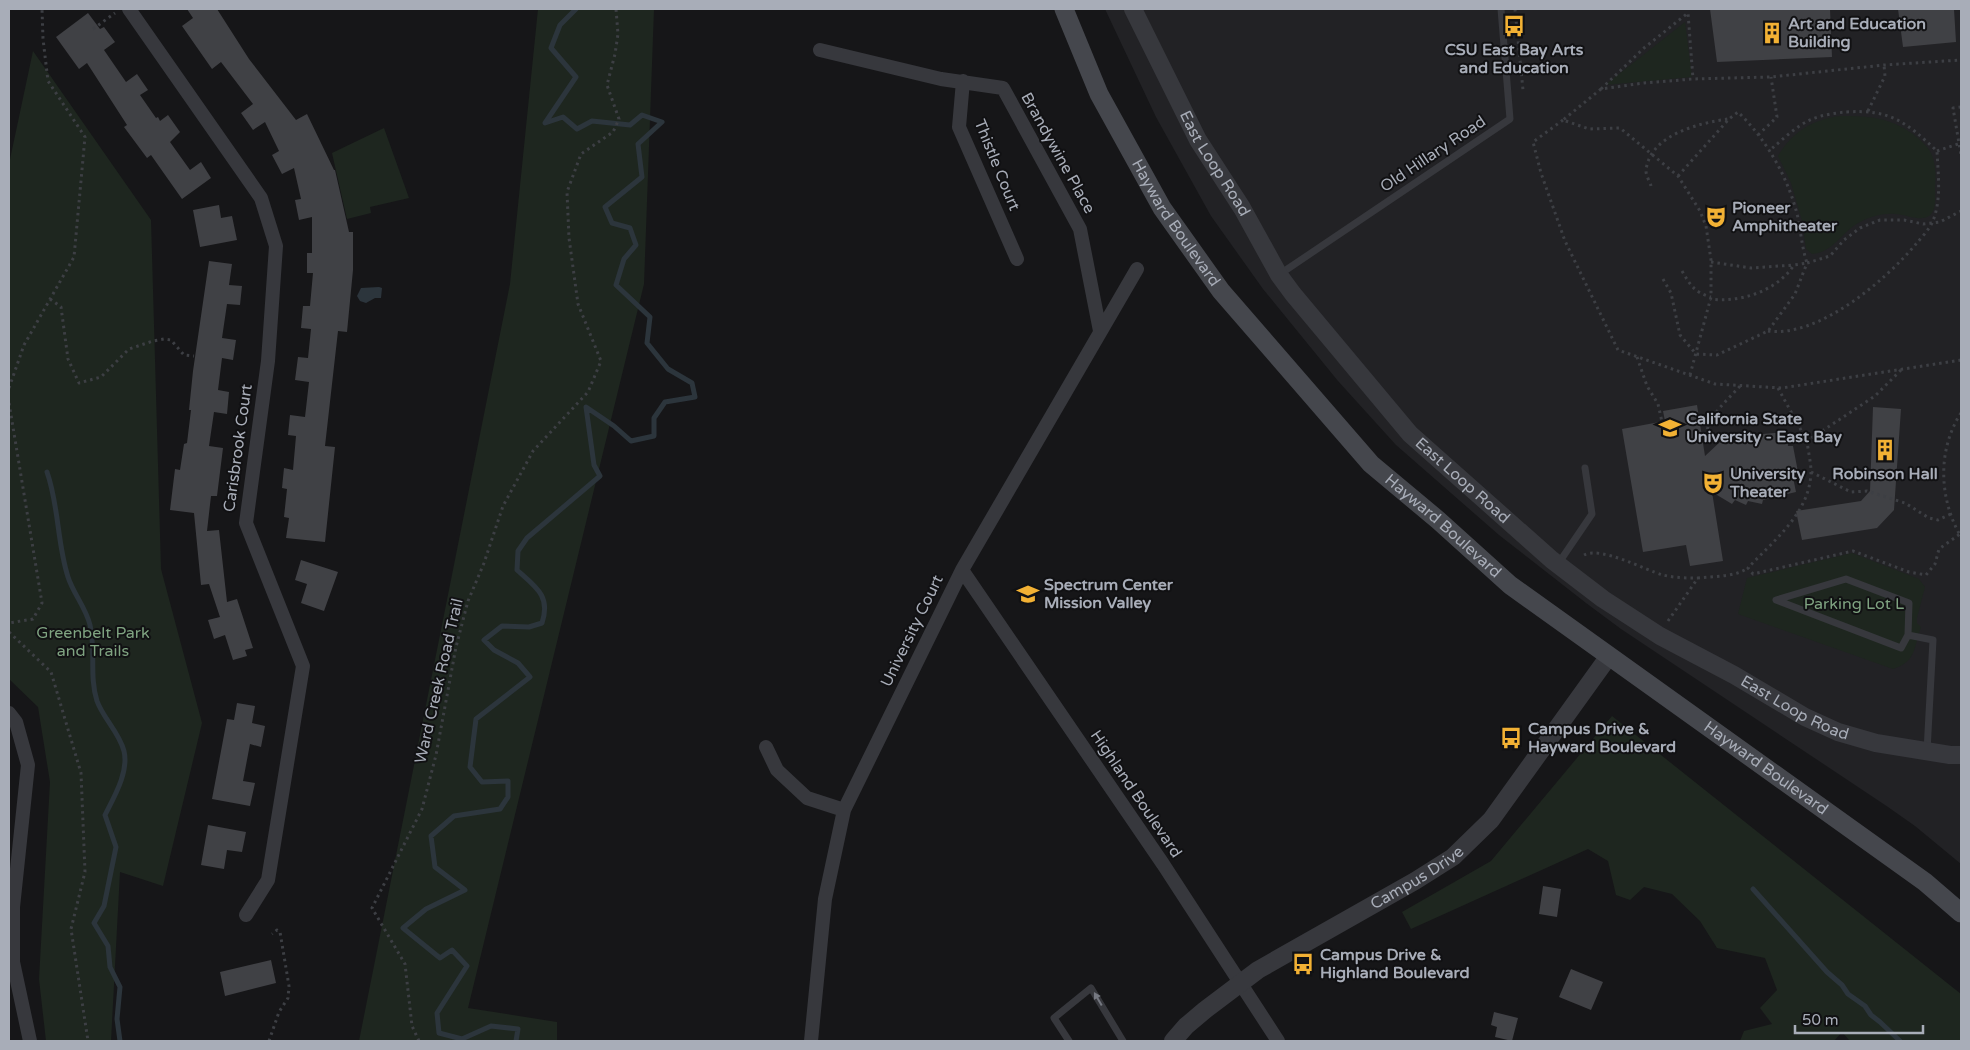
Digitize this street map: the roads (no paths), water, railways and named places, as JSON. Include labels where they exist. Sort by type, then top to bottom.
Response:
[{"type":"main road","name":"Hayward Boulevard","points":[[1064,9],[1099,94],[1162,208],[1221,291],[1371,464],[1438,520],[1510,585],[1925,882],[1961,913]]},
{"type":"street","name":"Carisbrook Court","points":[[129,9],[261,198],[276,246],[268,361],[246,524],[303,666],[268,880],[246,915]]},
{"type":"street","name":"East Loop Road","points":[[1133,9],[1198,140],[1242,208],[1280,275],[1410,434],[1558,564],[1603,598],[1660,636],[1734,675],[1805,717],[1838,732],[1876,743],[1927,752],[1961,755]]},
{"type":"street","name":"Brandywine Place","points":[[820,50],[941,79],[1003,88],[1080,229],[1100,331]]},
{"type":"street","name":"Thistle Court","points":[[963,81],[959,127],[1017,259]]},
{"type":"street","name":"University Court","points":[[811,1041],[825,899],[844,810],[962,570],[1137,269]]},
{"type":"street","name":"Highland Boulevard","points":[[962,570],[1163,864],[1278,1041]]},
{"type":"street","name":"Campus Drive","points":[[1173,1041],[1186,1026],[1240,982],[1258,970],[1415,881],[1453,857],[1491,820],[1609,656]]},
{"type":"street","points":[[9,713],[16,722],[28,765],[13,907],[12,962],[30,1041]]},
{"type":"street","points":[[766,747],[777,770],[807,798],[844,810]]},
{"type":"lane","name":"Old Hillary Road","points":[[1280,275],[1510,119],[1501,9]]},
{"type":"lane","points":[[1558,564],[1592,514],[1585,468]]},
{"type":"lane","points":[[1846,579],[1909,603],[1908,635],[1901,648],[1776,600],[1846,579]]},
{"type":"lane","points":[[1908,635],[1933,640],[1927,752]]},
{"type":"lane","points":[[1069,1041],[1054,1018],[1091,988],[1123,1041]]},
{"type":"waterway","points":[[516,1041],[518,1029],[491,1026],[462,1039],[439,1033],[437,1013],[467,966],[452,950],[440,958],[403,928],[426,909],[465,890],[435,867],[431,836],[454,816],[500,809],[508,797],[508,781],[482,782],[470,767],[476,719],[530,677],[518,663],[494,650],[484,640],[502,626],[529,627],[542,623],[545,606],[543,599],[536,587],[517,570],[518,551],[527,538],[600,476],[594,465],[586,407],[614,426],[631,441],[654,436],[654,418],[665,402],[695,397],[692,383],[668,369],[647,343],[650,317],[616,285],[624,259],[636,245],[630,228],[612,223],[605,207],[642,177],[638,144],[662,122],[642,115],[630,125],[592,121],[577,129],[563,117],[545,123],[576,77],[551,48],[560,25],[576,9]]},
{"type":"waterway","points":[[47,472],[54,498],[64,564],[73,589],[86,613],[92,634],[93,682],[97,701],[119,738],[124,751],[123,776],[105,815],[116,847],[104,906],[94,923],[108,946],[110,967],[120,987],[117,1019],[120,1041]]},
{"type":"waterway","points":[[1753,889],[1827,972],[1842,985],[1848,994],[1865,1006],[1871,1015],[1900,1041]]},
{"type":"place","name":"CSU East Bay Arts and Education","points":[[1514,26]]},
{"type":"place","name":"Art and Education Building","points":[[1772,33]]},
{"type":"place","name":"Pioneer Amphitheater","points":[[1716,217]]},
{"type":"place","name":"California State University - East Bay","points":[[1670,428]]},
{"type":"place","name":"Robinson Hall","points":[[1885,450]]},
{"type":"place","name":"University Theater","points":[[1713,483]]},
{"type":"place","name":"Spectrum Center Mission Valley","points":[[1028,594]]},
{"type":"place","name":"Campus Drive & Hayward Boulevard","points":[[1511,738]]},
{"type":"place","name":"Campus Drive & Highland Boulevard","points":[[1303,964]]},
{"type":"park label","name":"Parking Lot L","points":[[1854,604]]},
{"type":"park label","name":"Greenbelt Park and Trails","points":[[93,642]]}]
